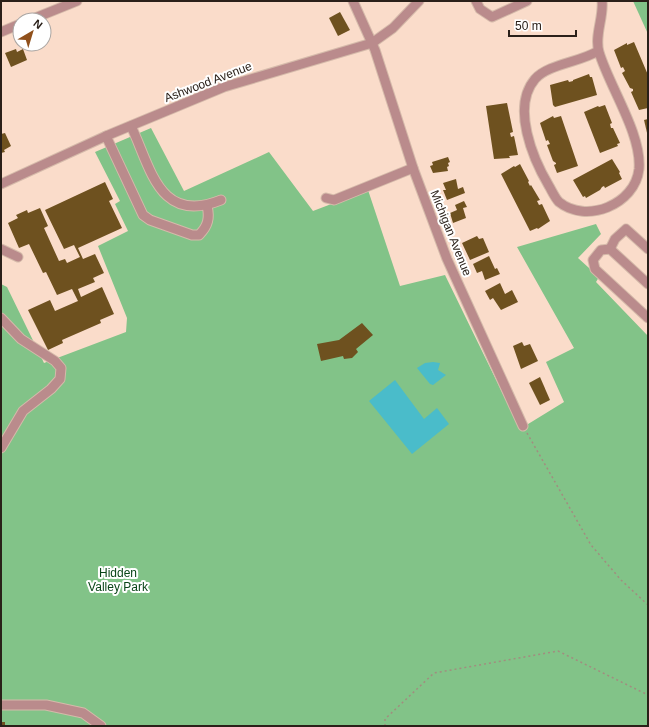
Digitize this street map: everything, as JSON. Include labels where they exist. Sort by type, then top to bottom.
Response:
[{"type":"street","points":[[50,12],[77,1]]},
{"type":"street","name":"Michigan Avenue","points":[[353,1],[372,43],[413,168],[447,259],[523,426]]},
{"type":"street","name":"Ashwood Avenue","points":[[1,184],[106,136],[224,87],[372,43],[394,28],[419,1]]},
{"type":"street","points":[[476,1],[480,10],[492,17],[527,1]]},
{"type":"street","points":[[598,51],[541,74],[536,78],[528,90],[525,100],[524,114],[531,152],[558,201],[574,210],[601,210],[617,204],[632,187],[639,169],[638,154],[628,121],[598,51],[602,1]]},
{"type":"street","points":[[1,32],[12,27]]},
{"type":"street","points":[[131,126],[159,188],[168,199],[182,205],[207,206],[221,200]]},
{"type":"street","points":[[106,136],[143,215],[150,220],[192,235],[199,235],[205,229],[208,222],[207,206]]},
{"type":"street","points":[[326,198],[334,200],[413,168]]},
{"type":"street","points":[[610,249],[615,239],[626,229],[648,249]]},
{"type":"street","points":[[1,249],[18,257]]},
{"type":"street","points":[[648,284],[610,249],[601,250],[593,260],[595,269],[648,318]]},
{"type":"street","points":[[1,318],[21,339],[55,361],[61,368],[60,379],[51,389],[23,411],[1,448]]},
{"type":"street","points":[[1,705],[46,705],[61,708],[83,713],[102,726]]},
{"type":"path","points":[[523,426],[591,545],[621,580],[648,605]]},
{"type":"path","points":[[386,726],[385,718],[434,673],[558,651],[648,695]]},
{"type":"green space","points":[[633,1],[648,1],[648,34]]},
{"type":"green space","name":"Hidden Valley Park","points":[[151,128],[184,191],[269,152],[313,211],[368,190],[400,286],[445,275],[520,429],[564,402],[546,362],[574,348],[517,247],[596,224],[601,234],[578,258],[599,277],[596,282],[648,336],[648,726],[1,726],[1,284],[7,287],[44,363],[126,332],[127,318],[98,246],[128,231],[115,204],[120,201],[95,152]]},
{"type":"water","points":[[425,363],[440,363],[438,370],[446,375],[433,385],[430,384],[417,368]]},
{"type":"water","points":[[395,380],[424,419],[437,408],[449,424],[412,454],[369,401]]},
{"type":"building","points":[[340,12],[350,30],[338,36],[329,18]]},
{"type":"building","points":[[634,42],[648,75],[648,108],[639,110],[631,92],[633,89],[630,88],[622,73],[625,71],[623,67],[621,68],[614,50],[627,43],[627,45]]},
{"type":"building","points":[[12,50],[12,52],[24,52],[27,60],[11,67],[5,53]]},
{"type":"building","points":[[589,74],[590,77],[592,77],[597,95],[555,107],[553,105],[550,85],[568,80],[569,82],[573,81]]},
{"type":"building","points":[[507,103],[513,132],[510,133],[511,137],[514,136],[518,155],[509,156],[510,158],[494,159],[486,106]]},
{"type":"building","points":[[605,105],[612,123],[610,124],[611,128],[613,128],[620,143],[617,144],[618,146],[600,153],[584,112],[598,106]]},
{"type":"building","points":[[553,116],[554,118],[561,116],[578,166],[557,173],[554,165],[556,163],[553,161],[547,145],[550,144],[548,140],[546,141],[540,123]]},
{"type":"building","points":[[648,119],[648,137],[644,120]]},
{"type":"building","points":[[5,133],[11,146],[4,150],[5,152],[1,153],[1,134]]},
{"type":"building","points":[[448,157],[450,162],[448,163],[449,166],[447,167],[448,171],[433,173],[430,166],[433,165],[432,162]]},
{"type":"building","points":[[612,159],[620,172],[619,173],[622,179],[605,188],[604,186],[602,187],[600,190],[586,198],[585,196],[583,197],[573,180]]},
{"type":"building","points":[[520,164],[530,186],[531,185],[540,200],[537,201],[539,205],[542,204],[550,221],[538,229],[537,228],[530,231],[501,174]]},
{"type":"building","points":[[456,179],[458,189],[463,187],[465,193],[447,200],[443,190],[446,190],[443,183]]},
{"type":"building","points":[[105,182],[113,199],[109,201],[122,228],[78,248],[83,259],[95,254],[104,273],[93,278],[95,282],[78,289],[81,297],[102,287],[114,314],[100,320],[101,323],[62,340],[63,343],[48,350],[28,310],[50,300],[55,311],[78,301],[72,289],[57,295],[46,272],[43,273],[29,244],[19,248],[8,223],[18,218],[16,215],[27,210],[28,213],[40,208],[48,226],[44,228],[59,261],[65,259],[67,263],[80,257],[74,245],[64,249],[45,210]]},
{"type":"building","points":[[464,201],[467,207],[463,208],[466,218],[453,223],[450,213],[457,210],[455,205]]},
{"type":"building","points":[[477,236],[479,239],[483,238],[489,252],[470,260],[462,243]]},
{"type":"building","points":[[489,256],[495,269],[497,268],[500,274],[485,280],[482,271],[477,273],[473,264]]},
{"type":"building","points":[[500,283],[505,294],[512,290],[518,302],[501,310],[493,298],[490,300],[485,291]]},
{"type":"building","points":[[362,323],[373,335],[356,349],[358,352],[352,358],[344,359],[343,356],[321,361],[317,344],[339,340]]},
{"type":"building","points":[[522,342],[524,346],[530,344],[538,361],[521,369],[513,346]]},
{"type":"building","points":[[540,377],[550,400],[540,405],[529,383]]},
{"type":"building","points":[[1,722],[5,722],[5,726],[1,726]]}]
